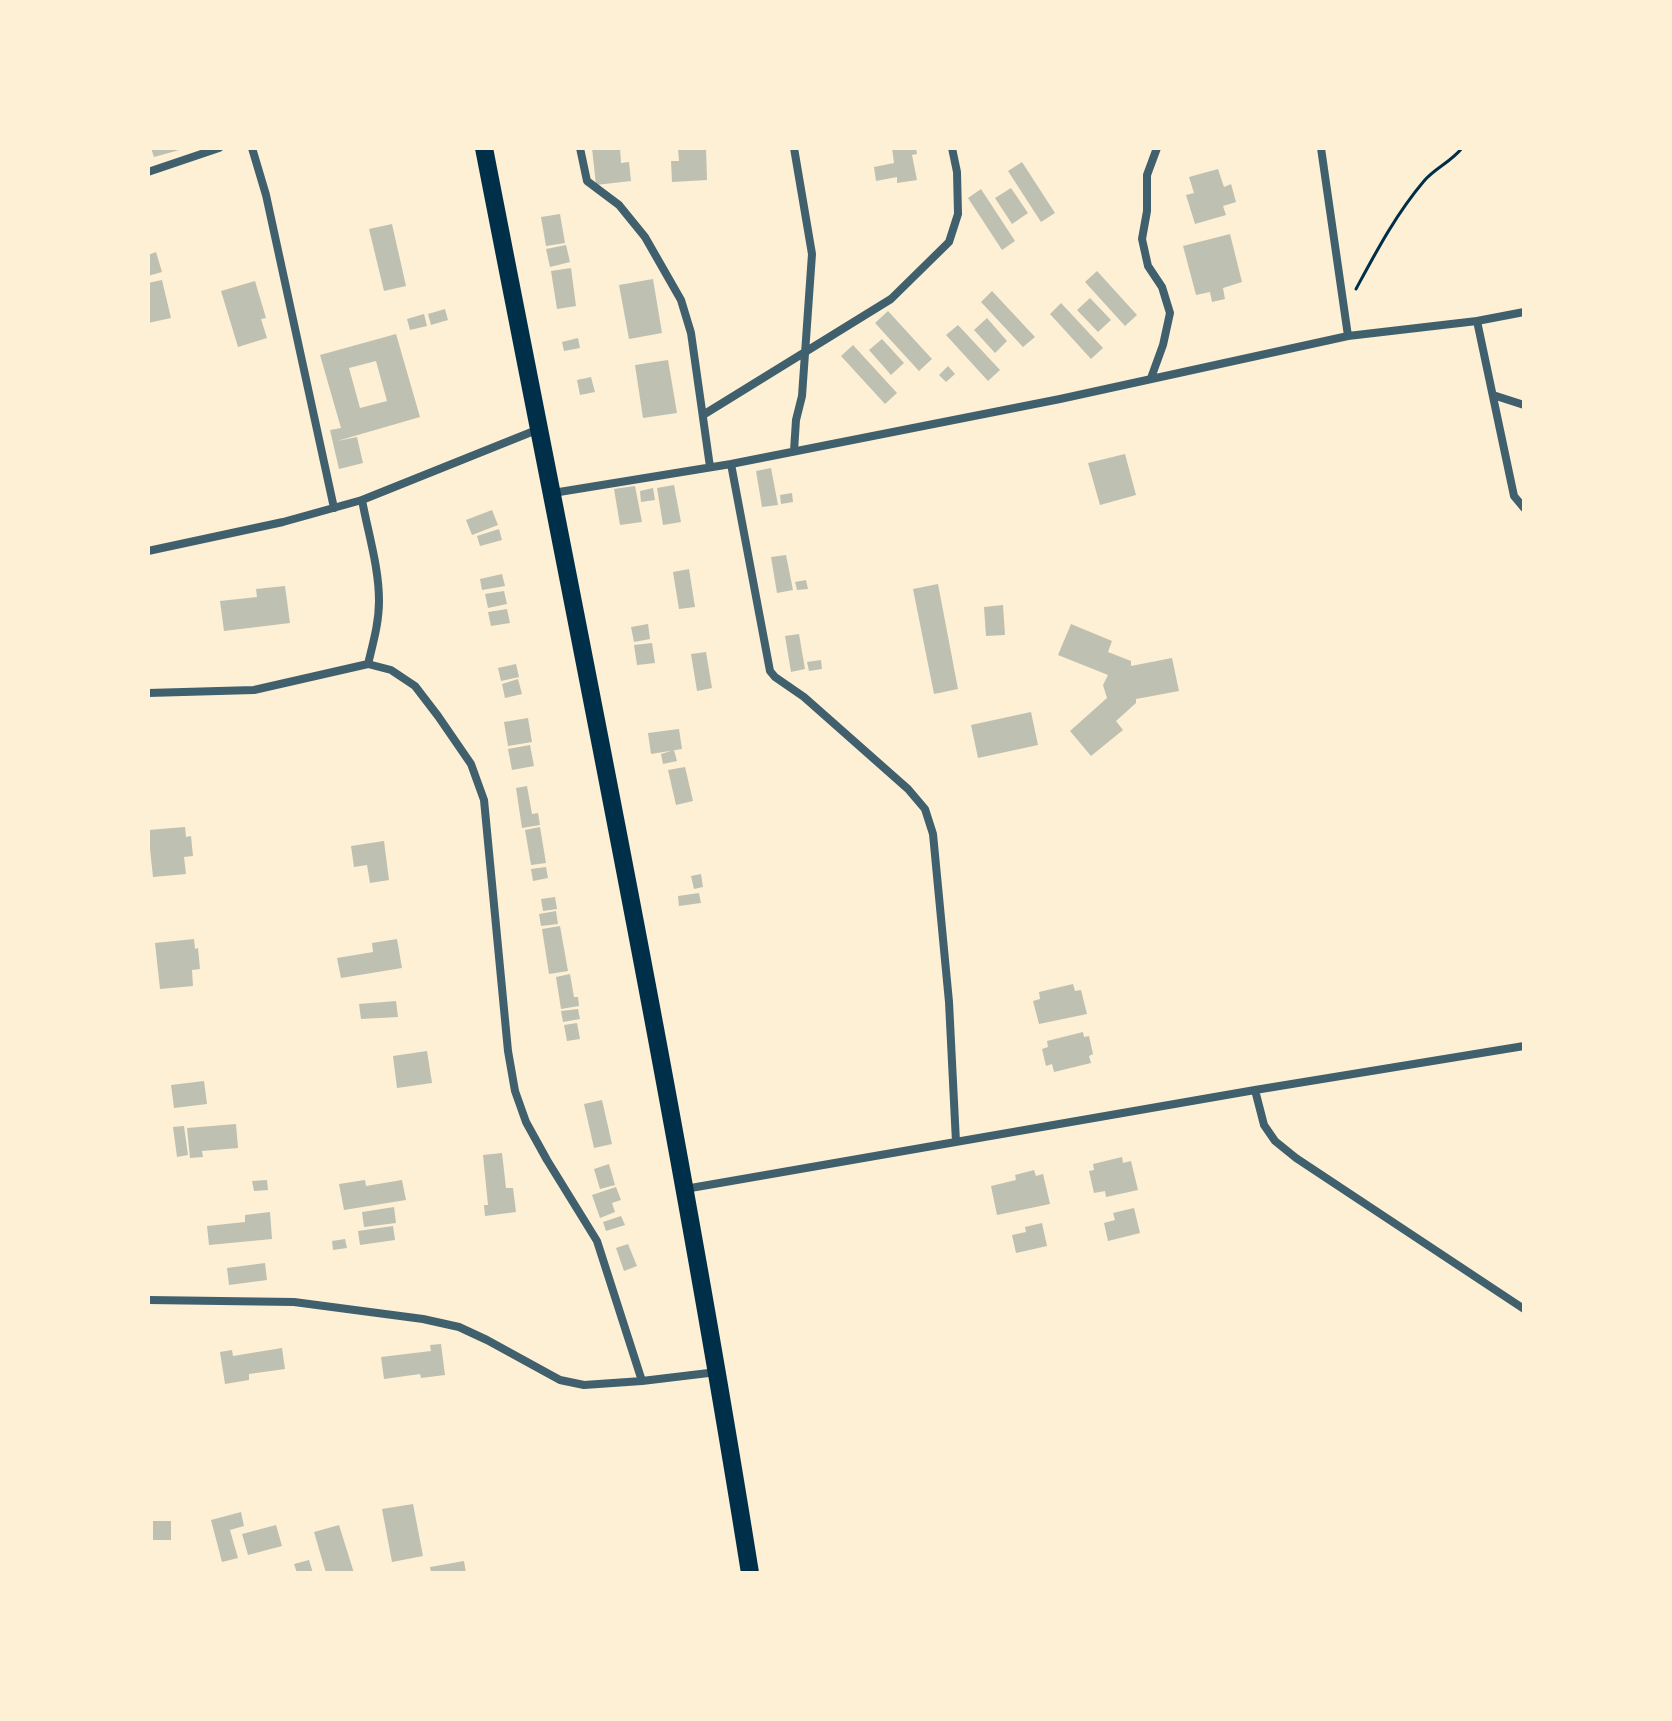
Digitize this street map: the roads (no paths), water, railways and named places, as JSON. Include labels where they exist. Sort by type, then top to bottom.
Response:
[{"type":"highway","points":[[484,148],[685,1190],[750,1573]]},
{"type":"street","points":[[148,172],[219,148]]},
{"type":"street","points":[[252,148],[266,195],[334,508]]},
{"type":"street","points":[[580,148],[587,181],[619,205],[645,237],[681,300],[691,333],[710,467]]},
{"type":"street","points":[[794,148],[812,254],[802,396],[796,420],[794,451]]},
{"type":"street","points":[[703,415],[891,299],[949,242],[958,214],[957,172],[952,148]]},
{"type":"street","points":[[1151,378],[1170,313],[1162,287],[1148,266],[1142,239],[1147,211],[1147,175],[1157,148]]},
{"type":"street","points":[[1321,148],[1348,336]]},
{"type":"street","points":[[552,493],[731,464],[1060,399],[1348,336],[1477,321],[1524,312]]},
{"type":"street","points":[[1477,321],[1514,496],[1524,508]]},
{"type":"street","points":[[1493,395],[1524,405]]},
{"type":"street","points":[[148,551],[283,522],[362,500],[539,429]]},
{"type":"street","points":[[731,464],[770,671],[908,789],[925,809],[933,834],[947,974],[956,1142]]},
{"type":"street","points":[[362,500],[378,580],[379,603],[368,664]]},
{"type":"street","points":[[148,693],[254,690],[368,664],[391,670],[415,686],[471,764],[484,800],[508,1051],[515,1091],[526,1122],[597,1241],[642,1381]]},
{"type":"street","points":[[685,1190],[1524,1046]]},
{"type":"street","points":[[1255,1090],[1264,1125],[1275,1141],[1524,1309]]},
{"type":"street","points":[[148,1300],[294,1302],[423,1319],[459,1327],[560,1380],[584,1385],[718,1372]]}]
